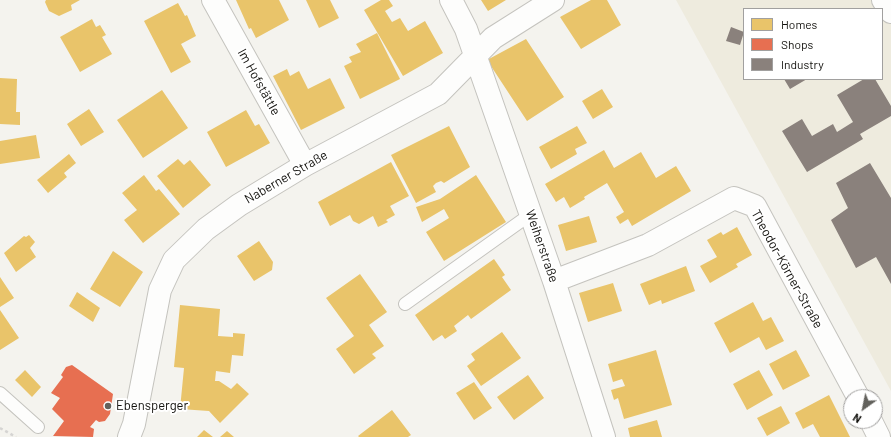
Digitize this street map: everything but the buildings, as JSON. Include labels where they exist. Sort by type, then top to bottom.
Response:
[{"type":"street","name":"Im Hofstättle","points":[[213,0],[305,165]]},
{"type":"street","name":"Weiherstraße","points":[[451,0],[466,29],[531,214],[604,437]]},
{"type":"street","name":"Naberner Straße","points":[[129,437],[134,424],[160,290],[174,260],[206,229],[239,205],[305,165],[438,94],[493,38],[554,0]]},
{"type":"street","points":[[883,0],[891,12]]},
{"type":"street","name":"Theodor-Körner-Straße","points":[[554,281],[648,245],[734,198],[755,206],[854,389]]},
{"type":"lane","points":[[405,304],[531,214]]},
{"type":"lane","points":[[0,393],[38,427]]},
{"type":"path","points":[[0,428],[16,437]]},
{"type":"shaded area","points":[[676,0],[891,0],[891,391]]},
{"type":"place","name":"Ebensperger","points":[[108,406]]}]
